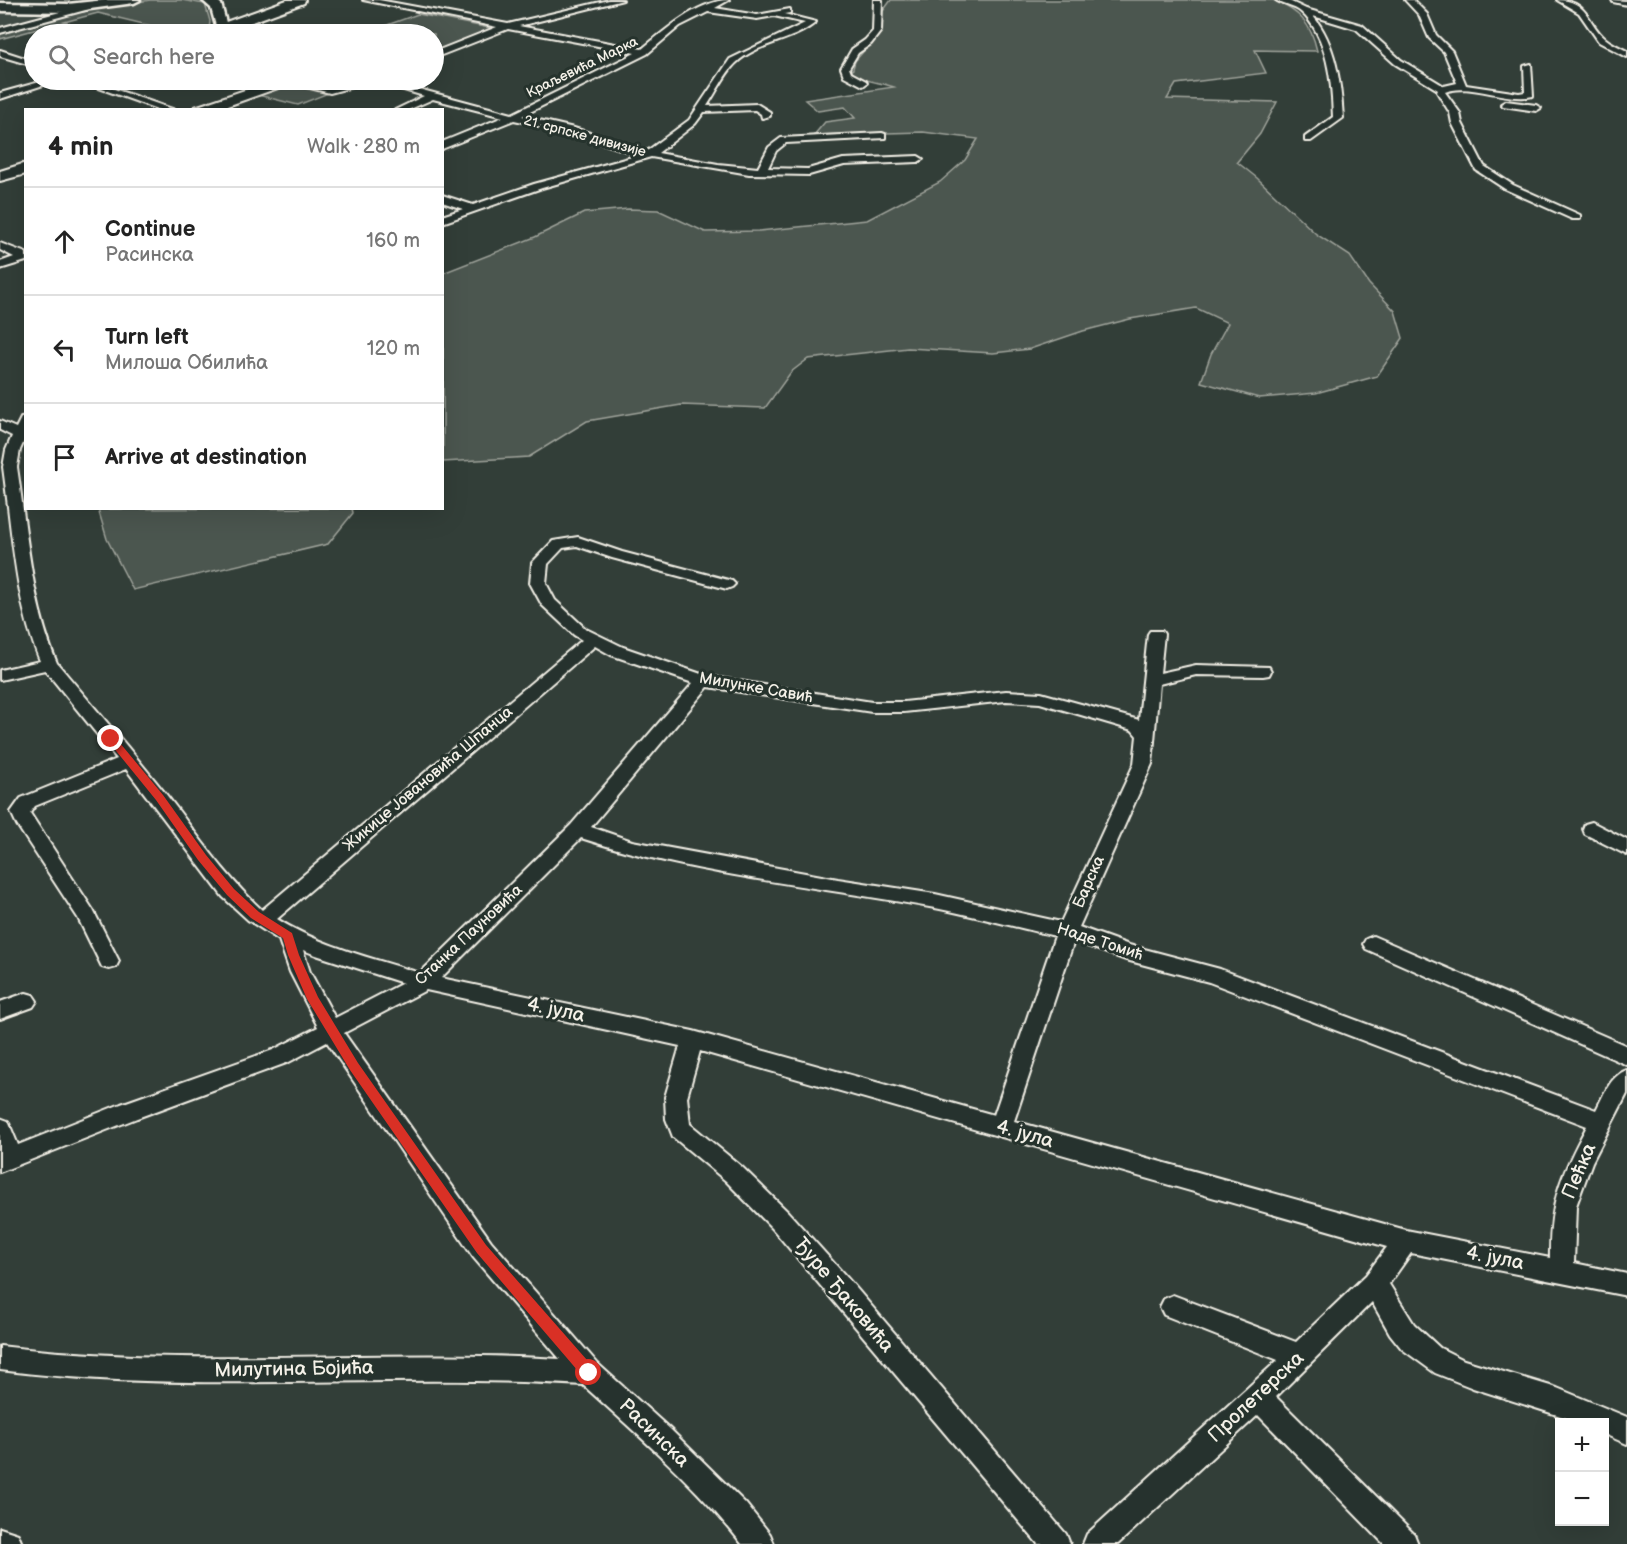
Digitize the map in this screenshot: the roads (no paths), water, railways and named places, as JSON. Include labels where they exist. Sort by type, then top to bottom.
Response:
[{"type":"main road","points":[[0,7],[42,14],[134,0]]},
{"type":"main road","points":[[208,0],[216,4],[221,24]]},
{"type":"main road","points":[[238,24],[253,16],[299,0]]},
{"type":"main road","points":[[219,15],[231,18],[253,16]]},
{"type":"main road","points":[[206,108],[265,90]]},
{"type":"main road","points":[[0,176],[24,169]]},
{"type":"street","points":[[367,0],[644,52]]},
{"type":"street","points":[[388,4],[399,0]]},
{"type":"street","points":[[444,51],[507,27],[619,0]]},
{"type":"street","name":"Краљевића Марка","points":[[444,145],[512,117],[644,52],[677,24],[725,0]]},
{"type":"street","points":[[863,83],[847,74],[845,68],[855,51],[877,31],[878,0]]},
{"type":"street","points":[[1280,0],[1305,11],[1359,27],[1398,62],[1443,92],[1536,108]]},
{"type":"street","points":[[1409,0],[1423,14],[1432,36],[1448,51],[1462,84],[1459,87]]},
{"type":"street","points":[[1561,0],[1582,11],[1602,40],[1627,54]]},
{"type":"street","points":[[1616,0],[1627,3]]},
{"type":"street","points":[[706,9],[753,17],[777,15],[800,7]]},
{"type":"street","points":[[1305,11],[1320,31],[1338,90],[1338,118],[1308,139]]},
{"type":"street","points":[[0,31],[42,14]]},
{"type":"street","points":[[444,219],[538,186],[627,163],[649,154],[682,131],[703,109],[733,61],[752,50],[798,31],[812,22],[777,15]]},
{"type":"street","points":[[0,53],[24,61]]},
{"type":"street","points":[[1443,92],[1459,87],[1519,96],[1530,94],[1528,66]]},
{"type":"street","points":[[0,96],[24,89]]},
{"type":"street","points":[[111,90],[165,108]]},
{"type":"street","name":"21. српске дивизије","points":[[412,90],[512,117],[571,129],[649,154],[709,166],[762,171],[815,172],[843,162],[918,159]]},
{"type":"street","points":[[1443,92],[1480,168],[1509,187],[1576,217]]},
{"type":"street","points":[[404,108],[433,96]]},
{"type":"street","points":[[703,109],[758,107],[770,104]]},
{"type":"street","points":[[758,107],[767,114],[765,116]]},
{"type":"street","points":[[762,171],[771,151],[777,143],[784,140],[882,136]]},
{"type":"street","points":[[444,199],[473,208]]},
{"type":"street","points":[[0,246],[24,257]]},
{"type":"street","points":[[0,266],[24,257]]},
{"type":"street","points":[[0,425],[22,428]]},
{"type":"street","name":"4. јула","points":[[22,428],[7,453],[37,632],[49,664],[159,798],[210,868],[243,905],[288,936],[323,950],[424,982],[693,1040],[1406,1241],[1627,1285]]},
{"type":"street","name":"Милунке Савић","points":[[727,584],[617,555],[578,541],[558,544],[540,562],[538,583],[548,602],[580,632],[617,651],[704,681],[872,707],[904,708],[1006,696],[1041,698],[1138,726],[1147,736]]},
{"type":"street","name":"Барска","points":[[1001,1127],[1067,931],[1143,764],[1156,634]]},
{"type":"street","name":"Жикице Јовановића Шпанца","points":[[263,920],[593,639]]},
{"type":"street","points":[[0,675],[49,664]]},
{"type":"street","points":[[1152,681],[1196,670],[1263,671]]},
{"type":"street","name":"Станка Пауновића","points":[[6,1160],[129,1111],[281,1056],[424,982],[578,830],[704,681]]},
{"type":"street","points":[[109,961],[86,915],[26,825],[20,812],[28,802],[129,761]]},
{"type":"street","points":[[1592,829],[1627,848]]},
{"type":"street","name":"Наде Томић","points":[[578,830],[630,847],[838,886],[935,901],[1067,931],[1126,952],[1213,975],[1602,1122]]},
{"type":"street","name":"Расинска","points":[[288,936],[304,981],[331,1030],[482,1249],[589,1373],[661,1438],[736,1514],[760,1544]]},
{"type":"street","points":[[1373,944],[1627,1056]]},
{"type":"street","points":[[0,1011],[26,1001]]},
{"type":"street","name":"Ђуре Ђаковића","points":[[693,1040],[674,1108],[676,1121],[681,1130],[734,1174],[780,1220],[842,1290],[1056,1544]]},
{"type":"street","name":"Пећка","points":[[1562,1271],[1561,1233],[1566,1200],[1576,1168],[1619,1088],[1627,1079]]},
{"type":"street","points":[[0,1128],[6,1160]]},
{"type":"street","name":"Пролетерска","points":[[1097,1544],[1258,1398],[1375,1282],[1406,1241]]},
{"type":"street","points":[[1375,1282],[1405,1334],[1434,1358],[1493,1383],[1586,1411],[1627,1431]]},
{"type":"street","points":[[1173,1307],[1300,1356]]},
{"type":"street","name":"Милутина Бојића","points":[[2,1363],[220,1371],[447,1366],[589,1373]]},
{"type":"street","points":[[1258,1398],[1404,1544]]},
{"type":"street","points":[[0,1542],[8,1544]]}]
